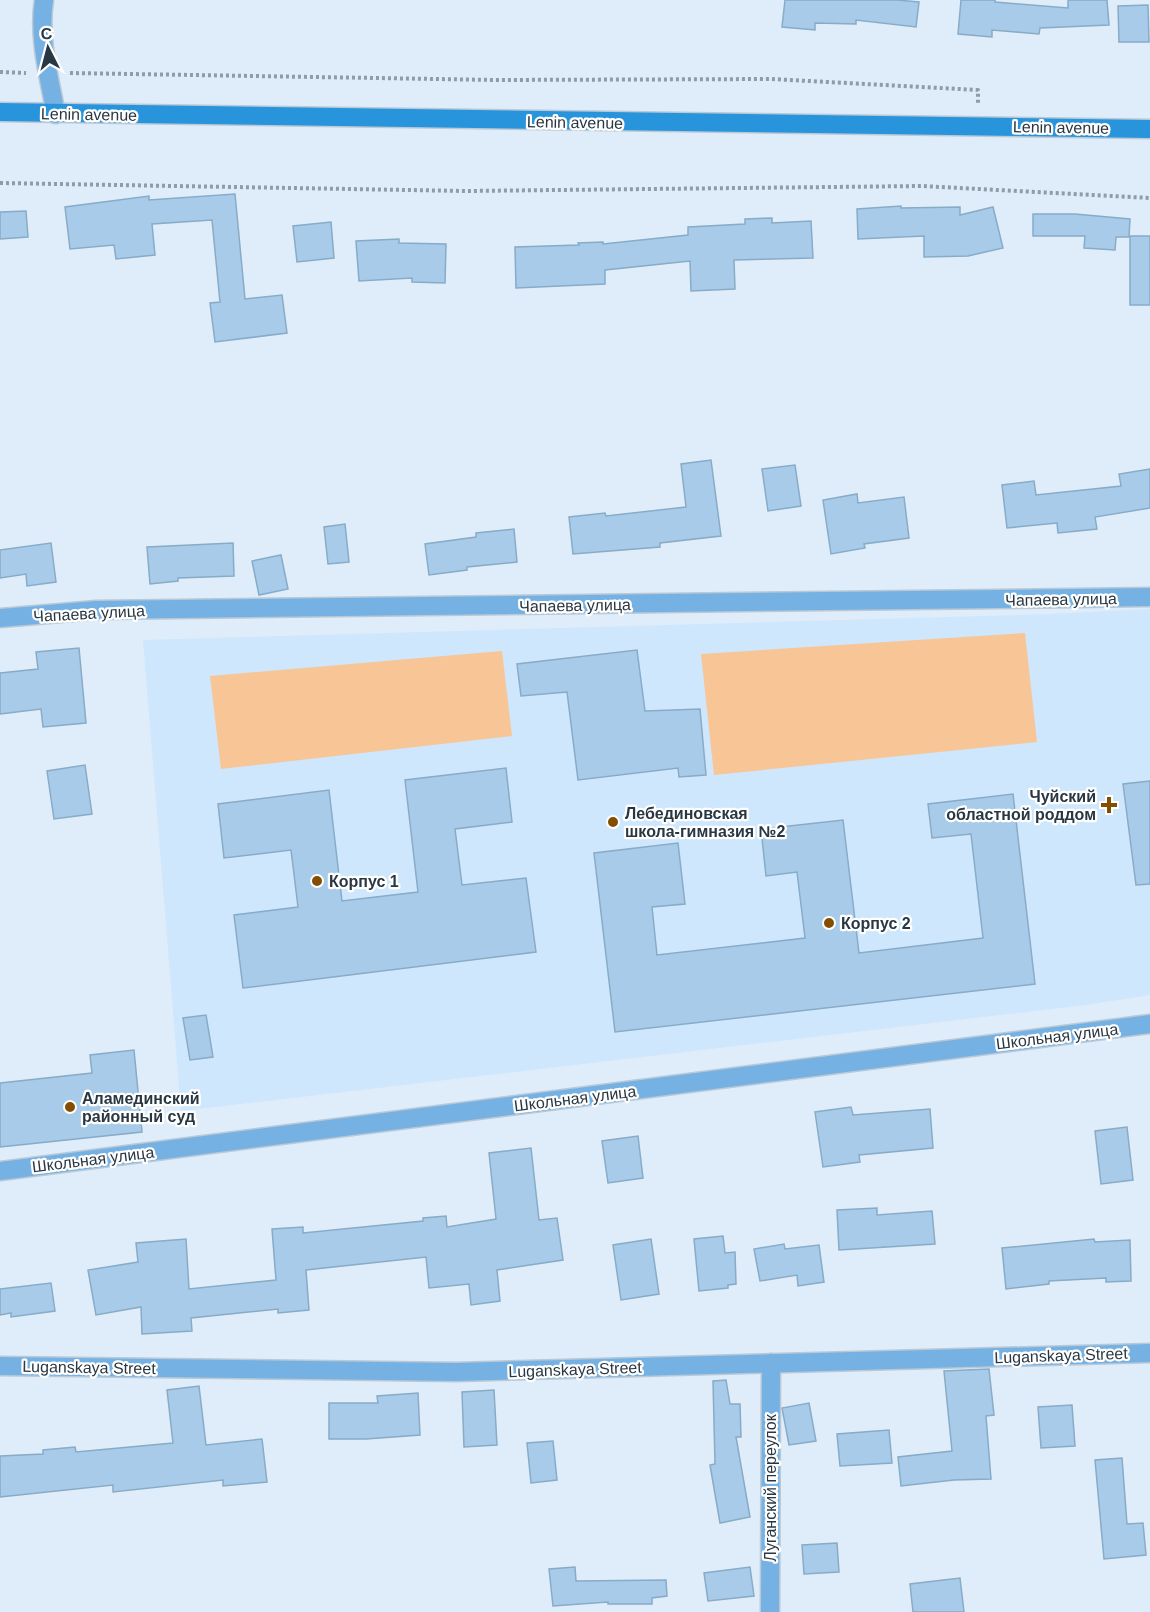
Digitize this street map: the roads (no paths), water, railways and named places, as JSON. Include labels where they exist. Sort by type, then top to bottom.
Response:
[{"type":"main road","name":"Lenin avenue","points":[[0,112],[1150,129]]},
{"type":"street","points":[[44,0],[41,18],[56,114]]},
{"type":"street","name":"Чапаева улица","points":[[0,618],[96,610],[1150,597]]},
{"type":"street","name":"Школьная улица","points":[[0,1171],[1150,1024]]},
{"type":"street","name":"Luganskaya Street","points":[[0,1366],[456,1372],[1150,1353]]},
{"type":"street","name":"Луганский переулок","points":[[770,1612],[771,1363]]},
{"type":"place","name":"Чуйский областной роддом","points":[[1109,805]]},
{"type":"place","name":"Лебединовская школа-гимназия №2","points":[[613,822]]},
{"type":"place","name":"Корпус 1","points":[[317,881]]},
{"type":"place","name":"Корпус 2","points":[[829,923]]},
{"type":"place","name":"Аламединский районный суд","points":[[70,1107]]}]
